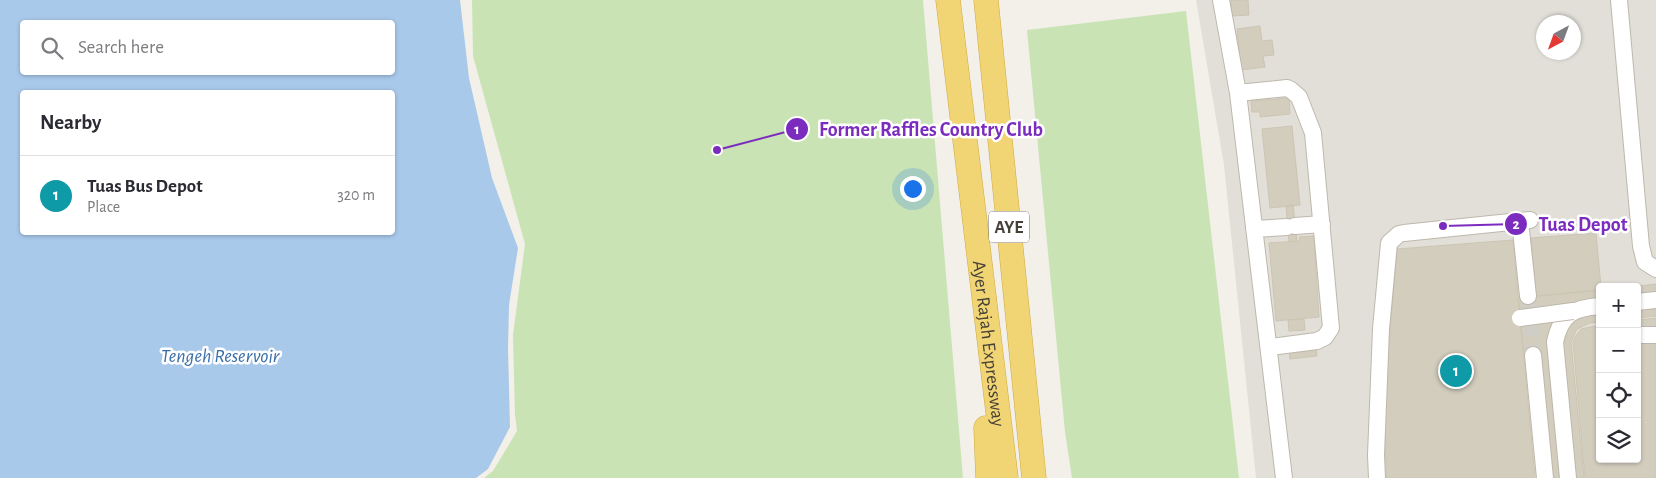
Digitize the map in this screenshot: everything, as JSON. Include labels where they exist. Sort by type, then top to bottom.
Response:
[{"type":"highway","name":"Ayer Rajah Expressway","points":[[948,0],[1006,478]]},
{"type":"highway","name":"Ayer Rajah Expressway","points":[[986,0],[1034,478]]},
{"type":"highway","points":[[979,244],[988,478]]},
{"type":"highway","points":[[1028,419],[1038,431],[1046,478]]},
{"type":"lane","points":[[1221,0],[1238,93],[1270,347],[1284,478]]},
{"type":"lane","points":[[1619,0],[1641,246],[1645,262],[1656,269]]},
{"type":"lane","points":[[1238,93],[1287,88],[1292,90],[1299,97],[1313,133],[1331,328],[1325,337],[1317,341],[1270,347]]},
{"type":"lane","points":[[1377,478],[1376,456],[1381,329],[1390,244],[1399,234],[1404,233],[1525,220],[1528,296]]},
{"type":"lane","points":[[1254,229],[1322,224]]},
{"type":"lane","points":[[1641,302],[1656,300]]},
{"type":"lane","points":[[1520,318],[1596,307]]},
{"type":"lane","points":[[1568,478],[1555,342],[1558,329],[1563,320],[1573,311]]},
{"type":"lane","points":[[1533,355],[1545,478]]},
{"type":"shaded area","points":[[1196,0],[1656,0],[1656,478],[1256,478],[1224,165]]},
{"type":"green space","points":[[472,0],[923,0],[963,478],[484,478],[493,471],[517,431],[513,335],[525,244],[473,56]]},
{"type":"green space","points":[[1186,11],[1239,478],[1072,478],[1065,432],[1027,30]]},
{"type":"water","name":"Tengeh Reservoir","points":[[0,0],[460,0],[469,78],[492,178],[518,248],[509,305],[510,427],[488,469],[476,478],[0,478]]},
{"type":"building","points":[[1231,0],[1248,0],[1249,15],[1232,16]]},
{"type":"building","points":[[1260,26],[1262,41],[1272,40],[1274,55],[1263,56],[1265,67],[1241,70],[1237,29]]},
{"type":"building","points":[[1289,98],[1290,114],[1260,117],[1260,112],[1252,112],[1251,101]]},
{"type":"building","points":[[1292,126],[1300,205],[1270,208],[1262,129]]},
{"type":"building","points":[[1293,205],[1297,241],[1289,242],[1286,206]]},
{"type":"building","points":[[1596,233],[1601,283],[1596,283],[1596,290],[1536,296],[1531,238]]},
{"type":"building","points":[[1314,236],[1319,317],[1276,321],[1269,243],[1300,241],[1299,237]]},
{"type":"building","points":[[1513,240],[1535,478],[1386,478],[1385,391],[1397,249]]},
{"type":"building","points":[[1656,284],[1656,316],[1641,318],[1641,286]]},
{"type":"building","points":[[1596,290],[1596,322],[1577,329],[1571,342],[1584,478],[1551,478],[1528,351],[1523,351],[1518,298]]},
{"type":"building","points":[[1656,318],[1656,478],[1585,478],[1573,342],[1581,329],[1596,326],[1596,463],[1641,463],[1641,320]]},
{"type":"building","points":[[1304,319],[1305,330],[1289,331],[1288,320]]},
{"type":"building","points":[[1316,348],[1317,356],[1290,359],[1289,350]]},
{"type":"tunnel","points":[[1528,296],[1533,355]]},
{"type":"place","name":"Former Raffles Country Club","points":[[717,150]]},
{"type":"place","name":"Tuas Depot","points":[[1443,226]]},
{"type":"place","name":"Tuas Bus Depot","points":[[1456,371]]}]
